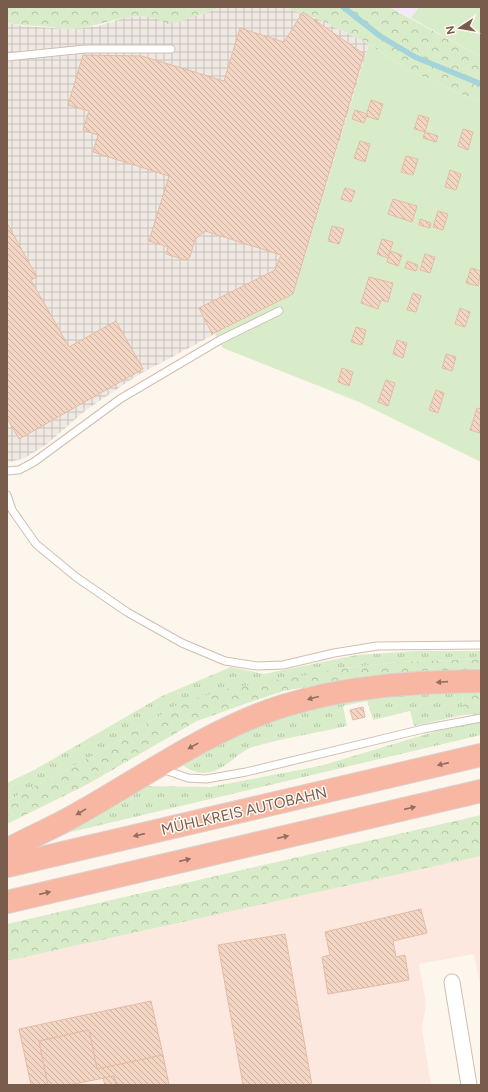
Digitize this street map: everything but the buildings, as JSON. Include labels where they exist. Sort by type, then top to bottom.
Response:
[{"type":"highway","points":[[7,850],[72,818],[156,767],[229,727],[283,706],[334,692],[377,686],[481,681]]},
{"type":"highway","name":"MÜHLKREIS AUTOBAHN","points":[[7,866],[481,755]]},
{"type":"highway","points":[[7,902],[481,791]]},
{"type":"street","points":[[452,982],[469,1085]]},
{"type":"lane","points":[[7,57],[85,49],[170,48]]},
{"type":"lane","points":[[7,472],[19,470],[34,462],[120,399],[220,340],[279,311]]},
{"type":"lane","points":[[7,495],[12,510],[36,544],[76,577],[133,615],[182,643],[225,660],[257,666],[283,665],[334,652],[377,646],[481,646]]},
{"type":"lane","points":[[156,767],[188,778],[206,779],[246,772],[423,730],[481,718]]},
{"type":"shaded area","points":[[221,7],[284,7],[321,20],[369,44],[294,292],[138,375],[86,410],[47,444],[25,458],[10,462],[7,460],[7,23],[23,26],[69,29],[98,26],[127,17],[146,16],[158,18],[167,24]]},
{"type":"shaded area","points":[[389,7],[419,7],[411,18]]},
{"type":"shaded area","points":[[481,856],[481,989],[474,954],[419,964],[426,1003],[422,1029],[431,1085],[7,1085],[7,961]]},
{"type":"green space","points":[[7,7],[221,7],[179,22],[167,24],[155,18],[144,16],[119,19],[80,28],[60,29],[7,23]]},
{"type":"green space","points":[[284,7],[389,7],[481,57],[481,103],[408,70],[369,44],[321,20]]},
{"type":"green space","points":[[419,7],[481,7],[481,57],[411,18]]},
{"type":"green space","points":[[369,44],[408,70],[481,103],[481,462],[359,402],[223,348],[215,334],[294,292]]},
{"type":"green space","points":[[418,651],[481,651],[481,659],[401,662],[344,668],[175,706],[100,752],[7,801],[7,783],[34,770],[162,696],[231,667],[264,674],[357,655]]},
{"type":"green space","points":[[481,659],[481,672],[346,680],[284,691],[253,701],[197,721],[88,784],[7,824],[7,801],[100,752],[175,706],[221,690],[344,668],[401,662]]},
{"type":"green space","points":[[462,689],[463,715],[414,726],[410,711],[373,720],[367,701],[343,706],[347,726],[288,738],[247,749],[222,768],[216,770],[201,773],[186,767],[179,762],[259,722],[359,696]]},
{"type":"green space","points":[[462,689],[481,689],[481,714],[463,715]]},
{"type":"green space","points":[[481,722],[481,735],[58,835],[142,786],[210,787],[320,766],[437,731]]},
{"type":"green space","points":[[481,815],[481,856],[7,961],[7,924]]},
{"type":"waterway","points":[[343,7],[380,36],[415,57],[481,84]]}]
